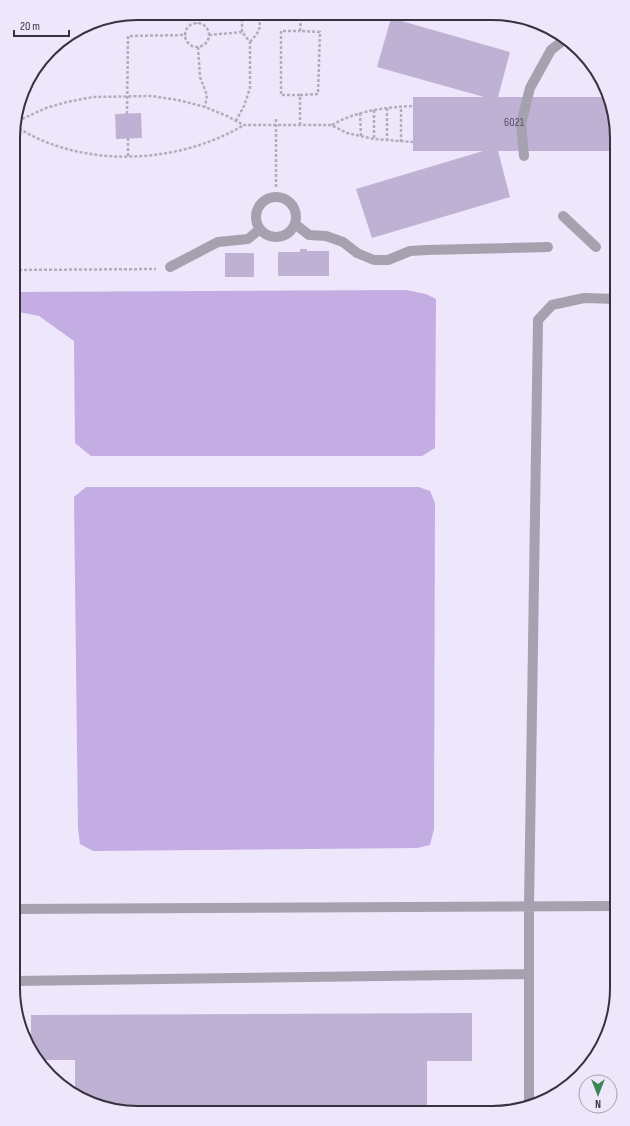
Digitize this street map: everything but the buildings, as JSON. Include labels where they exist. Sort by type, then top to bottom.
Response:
[{"type":"lane","points":[[524,156],[521,124],[530,88],[551,50],[561,42]]},
{"type":"lane","points":[[272,197],[279,197],[290,203],[296,214],[295,224],[290,232],[278,237],[265,234],[260,229],[256,217],[257,210],[266,200],[272,197]]},
{"type":"lane","points":[[563,216],[596,247]]},
{"type":"lane","points":[[295,224],[309,236],[326,236],[343,242],[374,260],[388,260],[416,251],[548,247]]},
{"type":"lane","points":[[170,266],[218,242],[248,239],[260,229]]},
{"type":"lane","points":[[529,1100],[529,906],[538,320],[552,305],[584,298],[610,299]]},
{"type":"lane","points":[[20,909],[610,906]]},
{"type":"lane","points":[[20,981],[529,974]]},
{"type":"path","points":[[197,20],[197,24]]},
{"type":"path","points":[[236,121],[244,106],[250,88],[250,42],[242,32],[242,20]]},
{"type":"path","points":[[250,42],[260,32],[261,25],[259,20]]},
{"type":"path","points":[[300,31],[301,20]]},
{"type":"path","points":[[197,24],[206,27],[209,35],[205,44],[198,47],[191,45],[186,35],[188,28],[197,24]]},
{"type":"path","points":[[281,31],[320,32],[318,94],[300,95],[281,95],[281,31]]},
{"type":"path","points":[[209,35],[242,32]]},
{"type":"path","points":[[127,114],[128,36],[186,35]]},
{"type":"path","points":[[198,47],[200,77],[207,95],[205,107]]},
{"type":"path","points":[[22,119],[46,108],[93,97],[128,95],[152,96],[178,100],[205,107],[244,125],[331,125],[347,133],[361,137],[387,141],[413,142]]},
{"type":"path","points":[[300,95],[300,125]]},
{"type":"path","points":[[331,125],[344,118],[360,113],[387,108],[413,106]]},
{"type":"path","points":[[400,142],[401,107]]},
{"type":"path","points":[[387,108],[387,141]]},
{"type":"path","points":[[374,110],[374,139]]},
{"type":"path","points":[[360,113],[361,137]]},
{"type":"path","points":[[276,119],[276,189]]},
{"type":"path","points":[[20,131],[40,140],[75,151],[93,154],[128,156],[158,154],[188,149],[229,134],[244,125]]},
{"type":"path","points":[[128,138],[128,156]]},
{"type":"path","points":[[20,270],[154,270],[170,266]]},
{"type":"shaded area","points":[[406,290],[426,294],[436,299],[435,448],[422,456],[91,456],[75,443],[74,341],[39,316],[20,312],[20,292]]},
{"type":"shaded area","points":[[86,487],[419,487],[430,491],[435,503],[434,829],[430,845],[417,848],[93,851],[80,844],[78,829],[74,497]]}]
